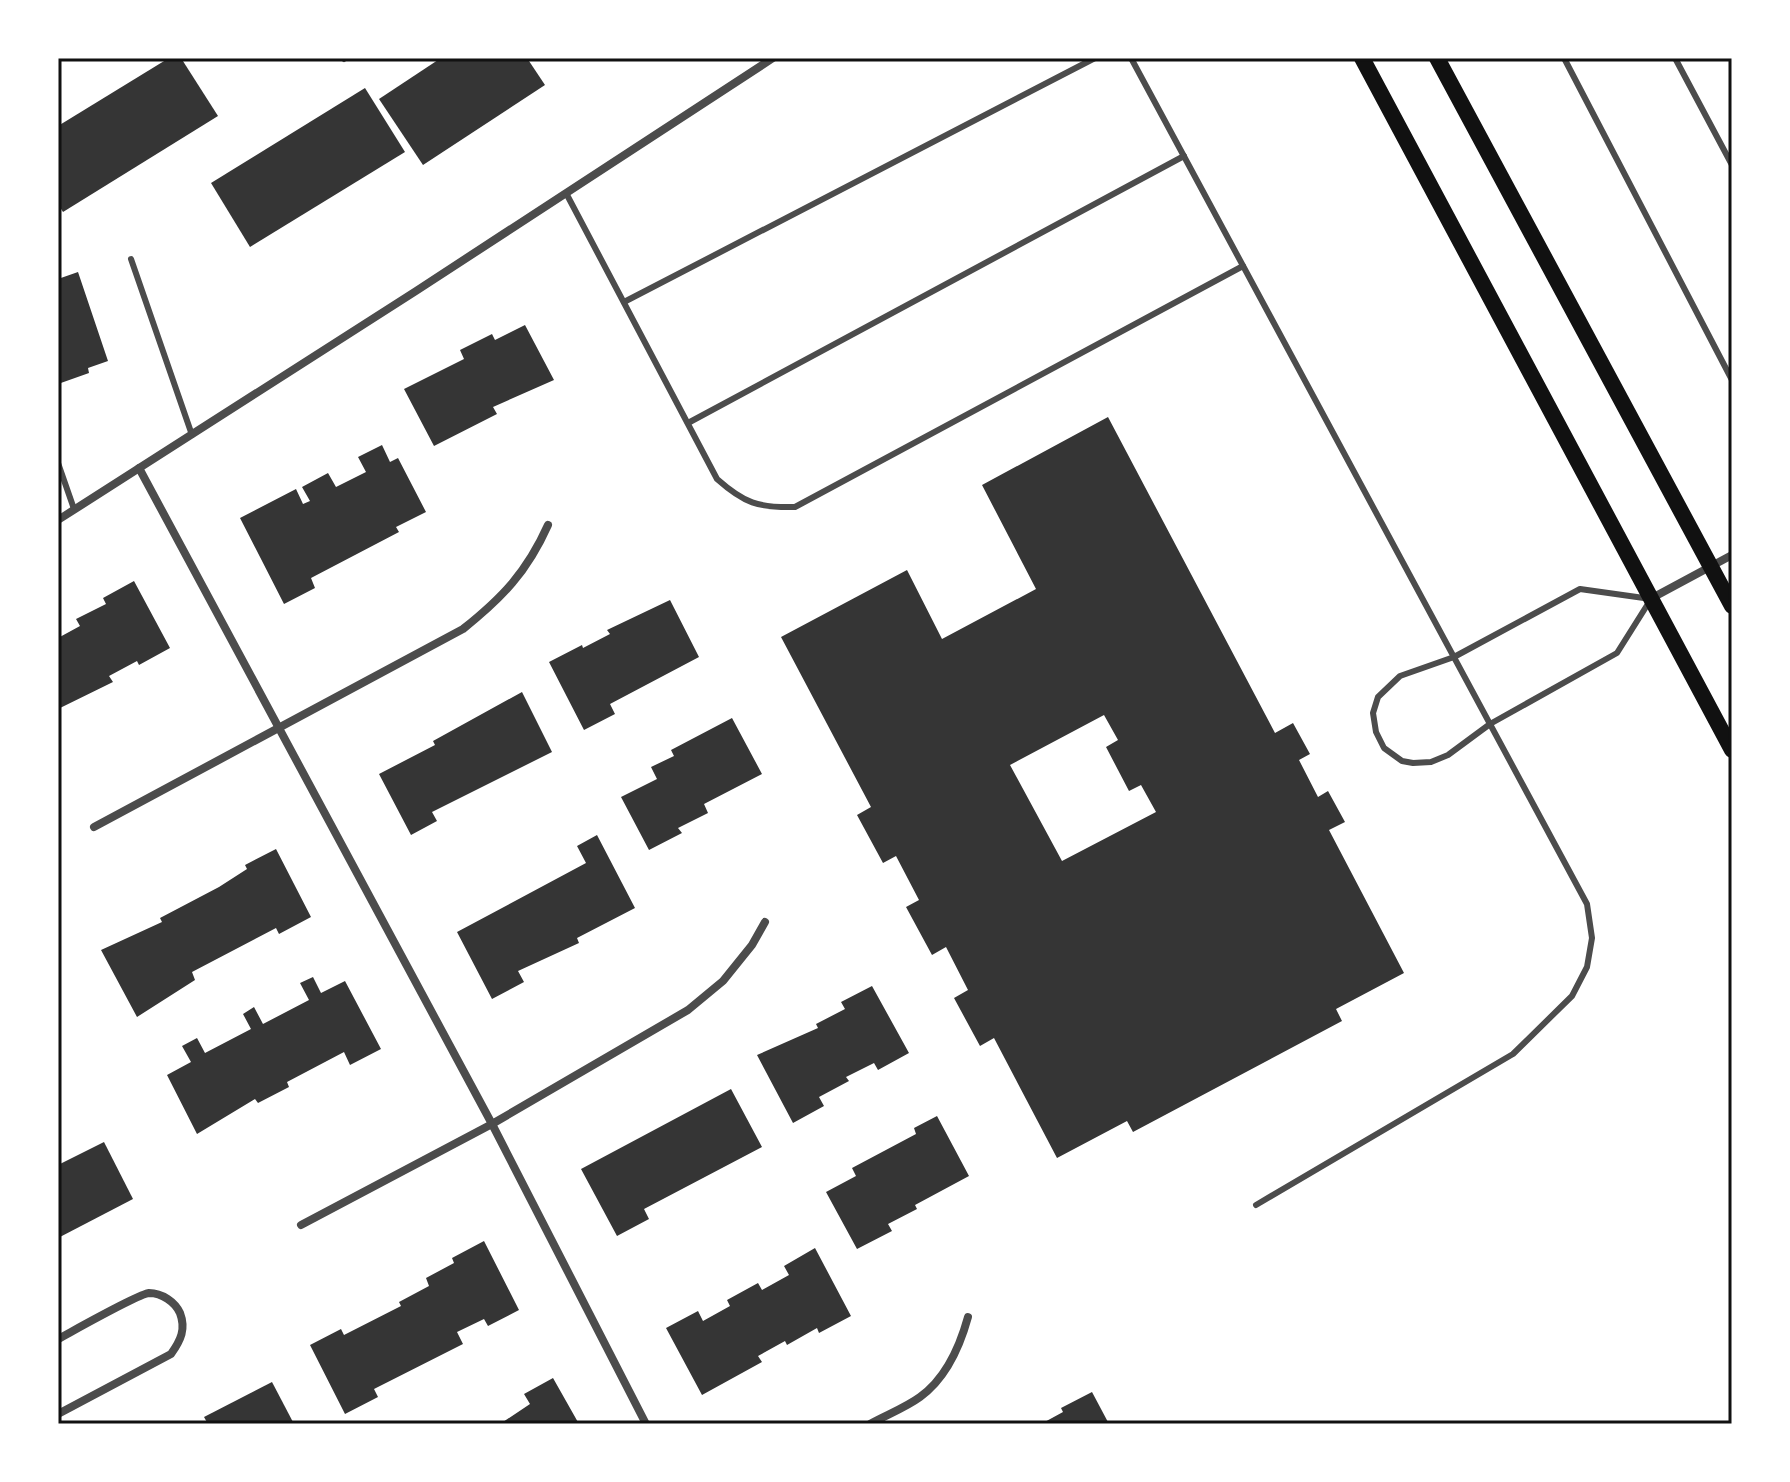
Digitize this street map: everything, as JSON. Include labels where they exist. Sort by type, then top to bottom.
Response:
[{"type":"main road","points":[[1362,58],[1732,750]]},
{"type":"main road","points":[[1437,58],[1732,606]]},
{"type":"street","points":[[58,520],[773,58]]},
{"type":"street","points":[[139,468],[492,1124],[646,1424]]},
{"type":"street","points":[[94,827],[463,629],[497,603],[519,577],[548,525]]},
{"type":"street","points":[[1651,599],[1732,555]]},
{"type":"street","points":[[301,1225],[492,1124],[688,1010],[723,981],[752,945],[765,922]]},
{"type":"street","points":[[58,1339],[147,1293],[164,1296],[177,1307],[183,1323],[181,1340],[171,1354],[58,1414]]},
{"type":"street","points":[[870,1424],[922,1396],[945,1369],[962,1338],[968,1317]]},
{"type":"lane","points":[[624,302],[1095,58]]},
{"type":"lane","points":[[1131,58],[1587,904],[1592,938],[1587,967],[1572,996],[1513,1054],[1256,1205]]},
{"type":"lane","points":[[1564,58],[1732,380]]},
{"type":"lane","points":[[1675,58],[1732,165]]},
{"type":"lane","points":[[688,423],[1184,156]]},
{"type":"lane","points":[[566,193],[717,479],[737,497],[768,508],[795,507],[1243,266]]},
{"type":"lane","points":[[131,259],[192,435]]},
{"type":"lane","points":[[58,463],[74,509]]},
{"type":"lane","points":[[1580,589],[1651,599],[1617,653],[1490,724],[1448,755],[1431,762],[1402,761],[1384,748],[1376,732],[1373,713],[1378,697],[1400,676],[1454,657],[1580,589]]},
{"type":"building","points":[[169,58],[181,58],[218,116],[63,212],[58,204],[58,126]]},
{"type":"building","points":[[441,58],[527,58],[545,85],[423,165],[379,99]]},
{"type":"building","points":[[365,88],[405,152],[250,247],[211,183]]},
{"type":"building","points":[[78,272],[108,361],[88,368],[89,373],[58,384],[58,279]]},
{"type":"building","points":[[525,325],[554,380],[493,407],[497,414],[434,446],[404,389],[464,359],[460,350],[492,334],[495,340]]},
{"type":"building","points":[[1108,417],[1275,733],[1293,723],[1310,754],[1299,760],[1318,797],[1328,791],[1345,822],[1329,830],[1404,973],[1336,1009],[1342,1021],[1133,1132],[1127,1121],[1057,1158],[994,1038],[980,1046],[954,998],[968,990],[946,947],[932,955],[906,907],[919,900],[896,856],[883,863],[857,815],[871,807],[781,637],[907,570],[942,639],[1036,589],[982,485]],"holes":[[[1104,715],[1118,740],[1106,747],[1129,791],[1141,785],[1156,812],[1062,861],[1010,765]]]},
{"type":"building","points":[[382,445],[390,462],[398,458],[426,512],[396,527],[399,532],[311,578],[315,588],[284,604],[240,518],[296,489],[303,504],[310,501],[302,487],[328,473],[336,487],[366,472],[358,457]]},
{"type":"building","points":[[134,581],[170,648],[139,665],[137,661],[109,676],[113,682],[58,709],[58,638],[80,626],[76,619],[106,604],[103,598]]},
{"type":"building","points":[[670,600],[699,657],[610,704],[615,714],[584,730],[549,662],[582,645],[583,648],[610,634],[607,630]]},
{"type":"building","points":[[522,692],[552,752],[432,812],[437,821],[411,835],[379,774],[435,745],[433,741]]},
{"type":"building","points":[[732,718],[762,774],[704,804],[708,813],[678,828],[682,833],[649,850],[621,797],[657,779],[651,767],[674,756],[671,750]]},
{"type":"building","points":[[597,835],[635,908],[577,938],[579,943],[518,971],[524,982],[492,999],[457,932],[586,863],[577,846]]},
{"type":"building","points":[[276,849],[311,917],[279,934],[276,928],[192,972],[195,980],[137,1017],[101,950],[162,922],[160,918],[219,887],[247,869],[245,865]]},
{"type":"building","points":[[313,977],[321,993],[345,981],[381,1049],[350,1065],[344,1052],[287,1082],[289,1087],[258,1103],[255,1099],[197,1134],[167,1075],[191,1062],[182,1046],[197,1038],[205,1053],[251,1029],[243,1014],[254,1007],[263,1024],[309,1000],[300,983]]},
{"type":"building","points":[[872,986],[909,1053],[878,1070],[874,1063],[846,1077],[849,1081],[819,1097],[824,1106],[793,1123],[757,1055],[818,1028],[816,1024],[845,1009],[841,1002]]},
{"type":"building","points":[[731,1089],[762,1147],[644,1209],[649,1219],[617,1236],[581,1169]]},
{"type":"building","points":[[937,1116],[969,1176],[915,1205],[917,1209],[888,1224],[892,1231],[857,1249],[826,1192],[856,1176],[852,1168],[916,1134],[914,1128]]},
{"type":"building","points":[[104,1142],[133,1199],[58,1238],[58,1165]]},
{"type":"building","points":[[484,1241],[519,1310],[488,1326],[484,1319],[457,1332],[463,1344],[374,1389],[378,1397],[345,1414],[310,1345],[341,1329],[344,1335],[401,1306],[399,1302],[429,1286],[426,1278],[454,1263],[452,1258]]},
{"type":"building","points":[[815,1248],[851,1316],[819,1333],[817,1328],[787,1345],[785,1341],[758,1356],[762,1362],[702,1395],[666,1328],[698,1311],[703,1321],[730,1306],[727,1300],[758,1283],[762,1290],[789,1275],[784,1266]]},
{"type":"building","points":[[553,1378],[579,1424],[500,1424],[530,1404],[524,1394]]},
{"type":"building","points":[[272,1382],[294,1424],[208,1424],[204,1417]]},
{"type":"building","points":[[1092,1392],[1109,1424],[1041,1424],[1063,1412],[1061,1408]]}]
